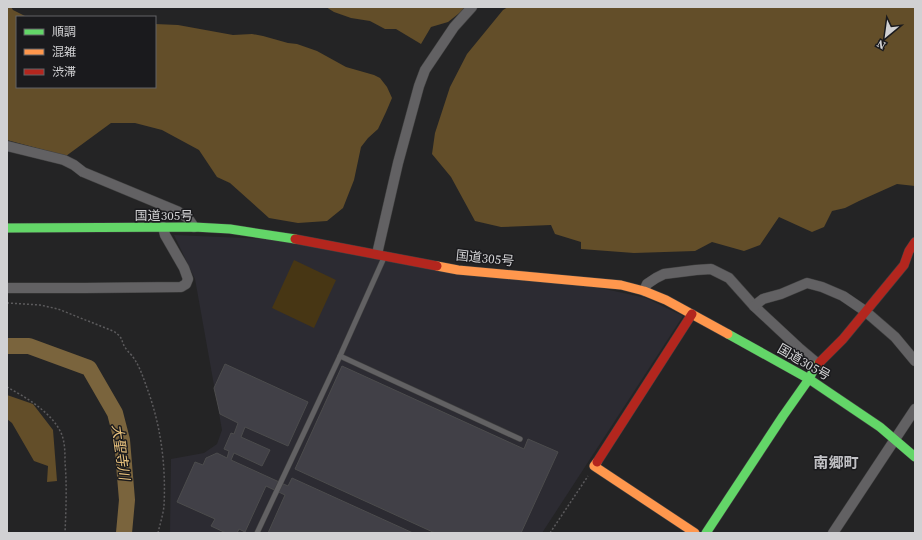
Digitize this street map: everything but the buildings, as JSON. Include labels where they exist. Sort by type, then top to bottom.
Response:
[{"type":"main road","name":"国道305号","points":[[7,228],[194,227],[230,229],[381,254],[458,270],[595,282],[644,290],[692,314],[809,379],[880,427],[915,457]]},
{"type":"main road","points":[[706,533],[818,364],[843,339],[904,265],[912,253],[915,242]]},
{"type":"main road","points":[[692,314],[594,466],[695,533]]},
{"type":"street","points":[[381,254],[398,163],[419,86],[425,70],[454,27],[472,7]]},
{"type":"street","points":[[7,146],[64,160],[83,172],[177,211],[188,218],[194,227]]},
{"type":"street","points":[[7,288],[181,287],[186,284],[188,279],[184,268],[165,235],[163,227]]},
{"type":"street","points":[[644,290],[647,284],[664,274],[711,269],[729,278],[754,306],[818,364]]},
{"type":"street","points":[[754,306],[763,299],[781,294],[807,282],[822,287],[843,296],[865,311],[895,337],[915,361]]},
{"type":"street","points":[[833,533],[915,409]]},
{"type":"lane","points":[[257,533],[340,356],[381,254]]},
{"type":"lane","points":[[340,356],[520,439]]},
{"type":"path","points":[[7,303],[40,305],[58,309],[114,331],[120,335],[124,345],[143,376],[161,438],[164,462],[164,507],[158,533]]},
{"type":"path","points":[[7,388],[34,402],[55,423],[62,434],[66,466],[65,533]]},
{"type":"path","points":[[550,533],[594,466]]},
{"type":"shaded area","points":[[7,7],[11,7],[13,10],[25,16],[16,16],[16,88],[156,88],[156,24],[178,25],[233,35],[252,34],[297,44],[317,51],[346,67],[380,78],[387,87],[392,98],[378,129],[361,147],[354,180],[343,208],[327,221],[298,223],[269,218],[230,183],[217,177],[199,150],[162,130],[135,123],[111,123],[66,156],[7,140]]},
{"type":"shaded area","points":[[326,7],[467,7],[448,22],[431,27],[421,44],[396,29],[385,29],[370,21],[351,18],[334,12]]},
{"type":"shaded area","points":[[508,7],[915,7],[915,186],[897,184],[845,208],[832,211],[824,227],[812,232],[779,217],[760,245],[744,251],[712,242],[695,251],[634,253],[581,249],[581,242],[555,234],[551,225],[501,227],[475,221],[451,177],[432,154],[435,133],[450,87],[467,54],[503,10]]},
{"type":"shaded area","points":[[174,235],[265,239],[605,289],[646,298],[683,316],[542,533],[170,533],[171,459],[204,453],[217,444],[222,430],[195,279]]},
{"type":"shaded area","points":[[294,260],[336,280],[314,328],[272,308]]},
{"type":"shaded area","points":[[7,395],[33,404],[53,430],[57,481],[47,482],[48,466],[34,461],[12,423],[7,419]]},
{"type":"waterway","name":"大聖寺川","points":[[7,346],[29,346],[89,368],[115,413],[122,440],[127,500],[124,533]]},
{"type":"traffic: fast","points":[[7,228],[194,227],[230,229],[295,239]]},
{"type":"traffic: fast","points":[[728,334],[809,379],[880,427],[915,457]]},
{"type":"traffic: fast","points":[[706,533],[819,363]]},
{"type":"traffic: slow","points":[[437,266],[458,270],[621,285],[644,291],[666,300],[728,334]]},
{"type":"traffic: slow","points":[[597,462],[594,466],[695,533]]},
{"type":"traffic: jam","points":[[295,239],[437,266]]},
{"type":"traffic: jam","points":[[819,363],[843,339],[904,265],[909,251],[915,242]]},
{"type":"traffic: jam","points":[[597,462],[692,314]]},
{"type":"district","name":"南郷町","points":[[836,462]]}]
